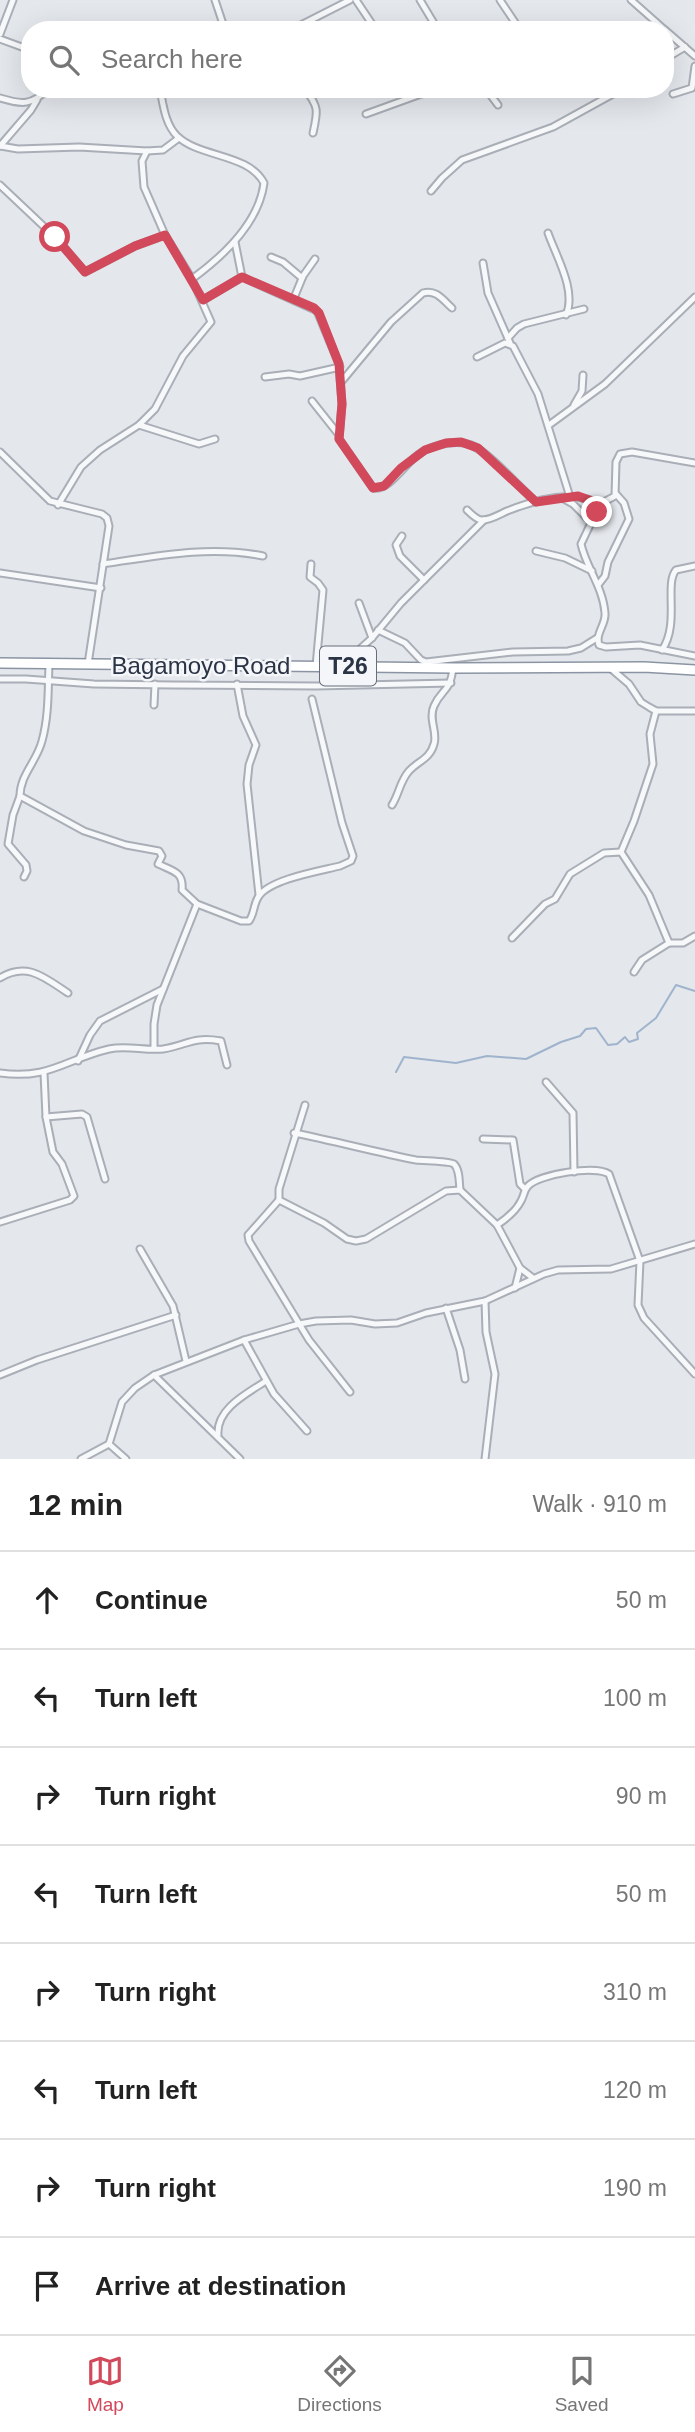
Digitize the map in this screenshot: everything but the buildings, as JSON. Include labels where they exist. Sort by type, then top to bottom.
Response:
[{"type":"highway","name":"Bagamoyo Road","points":[[0,663],[609,667],[695,670]]},
{"type":"street","points":[[13,0],[0,37],[21,46]]},
{"type":"street","points":[[215,0],[222,21]]},
{"type":"street","points":[[309,21],[350,0]]},
{"type":"street","points":[[356,0],[370,21]]},
{"type":"street","points":[[420,0],[433,21]]},
{"type":"street","points":[[500,0],[514,21]]},
{"type":"street","points":[[631,0],[655,21]]},
{"type":"street","points":[[674,38],[693,52]]},
{"type":"street","points":[[674,54],[685,47]]},
{"type":"street","points":[[674,94],[692,88],[695,66]]},
{"type":"street","points":[[162,98],[169,123],[179,138],[246,167],[261,177],[263,188],[254,210],[235,242],[192,279]]},
{"type":"street","points":[[311,98],[317,114],[313,133]]},
{"type":"street","points":[[366,114],[405,98]]},
{"type":"street","points":[[493,98],[498,105]]},
{"type":"street","points":[[431,191],[462,160],[553,127],[606,98]]},
{"type":"street","points":[[0,99],[28,103],[37,100]]},
{"type":"street","points":[[0,146],[37,100]]},
{"type":"street","points":[[0,146],[18,149],[79,147],[147,151],[163,150],[179,138]]},
{"type":"street","points":[[58,505],[81,467],[100,450],[139,425],[155,409],[183,356],[210,325],[211,319],[203,300],[165,235],[144,187],[142,161],[147,151]]},
{"type":"street","points":[[0,185],[55,237],[85,272],[135,246],[165,235]]},
{"type":"street","points":[[548,233],[570,300],[566,315]]},
{"type":"street","points":[[235,242],[242,277]]},
{"type":"street","points":[[271,257],[283,262],[302,278]]},
{"type":"street","points":[[294,299],[302,278],[315,259]]},
{"type":"street","points":[[483,263],[488,293],[509,341],[538,394],[570,497]]},
{"type":"street","points":[[242,277],[311,306],[319,313],[340,367],[340,442],[370,485],[376,489],[390,481],[418,454],[446,443],[461,442],[478,448],[536,502]]},
{"type":"street","points":[[203,300],[242,277]]},
{"type":"street","points":[[342,381],[391,323],[423,293],[435,293],[452,308]]},
{"type":"street","points":[[549,425],[605,384],[695,296]]},
{"type":"street","points":[[477,357],[509,341],[517,328],[524,324],[584,309]]},
{"type":"street","points":[[265,377],[289,374],[300,376],[340,367]]},
{"type":"street","points":[[573,408],[582,391],[583,375]]},
{"type":"street","points":[[312,401],[339,435]]},
{"type":"street","points":[[139,425],[199,444],[215,439]]},
{"type":"street","points":[[0,452],[44,496],[58,505],[102,514],[107,518],[109,526],[101,588],[88,664]]},
{"type":"street","points":[[378,629],[405,643],[426,662],[513,652],[568,652],[581,648],[597,638],[605,616],[598,585],[581,544],[600,504],[614,498],[616,494],[617,457],[625,452],[695,463]]},
{"type":"street","points":[[598,585],[605,576],[608,562],[629,519],[624,503],[616,494]]},
{"type":"street","points":[[561,497],[573,504],[592,523]]},
{"type":"street","points":[[341,666],[372,638],[424,580],[484,520],[536,502],[561,497],[584,497],[600,504]]},
{"type":"street","points":[[467,510],[477,519],[484,520]]},
{"type":"street","points":[[402,536],[396,545],[398,553],[424,580]]},
{"type":"street","points":[[536,551],[565,558],[593,571]]},
{"type":"street","points":[[103,564],[192,552],[263,556]]},
{"type":"street","points":[[311,564],[310,577],[323,590],[316,666]]},
{"type":"street","points":[[662,650],[668,641],[672,618],[671,577],[676,570],[695,566]]},
{"type":"street","points":[[0,573],[101,588]]},
{"type":"street","points":[[359,603],[372,638]]},
{"type":"street","points":[[597,638],[601,646],[640,645],[695,656]]},
{"type":"street","points":[[24,877],[26,865],[8,844],[22,783],[43,740],[47,715],[48,664]]},
{"type":"street","points":[[609,667],[629,684],[641,702],[656,711],[695,711]]},
{"type":"street","points":[[392,805],[400,794],[404,777],[410,769],[427,758],[435,743],[432,710],[451,682],[453,668]]},
{"type":"street","points":[[0,679],[94,684],[310,686],[451,682]]},
{"type":"street","points":[[153,705],[155,684]]},
{"type":"street","points":[[20,796],[84,831],[126,845],[159,851],[162,856],[158,864],[179,874],[183,882],[182,890],[197,904],[229,918],[245,922],[251,919],[259,895],[247,783],[249,765],[256,745],[243,716],[237,684]]},
{"type":"street","points":[[310,686],[332,794]]},
{"type":"street","points":[[259,895],[267,888],[346,864],[353,856],[342,823],[312,699]]},
{"type":"street","points":[[621,852],[653,764],[650,734],[656,711]]},
{"type":"street","points":[[512,938],[545,904],[555,899],[570,874],[604,853],[621,852]]},
{"type":"street","points":[[621,852],[649,895],[669,943]]},
{"type":"street","points":[[154,1048],[154,1024],[163,989],[197,904]]},
{"type":"street","points":[[634,972],[642,960],[669,943],[683,943],[695,936]]},
{"type":"street","points":[[0,978],[18,970],[37,974],[68,993]]},
{"type":"street","points":[[78,1060],[100,1021],[163,989]]},
{"type":"street","points":[[0,1073],[44,1073],[109,1049],[162,1049],[193,1039],[221,1041],[227,1065]]},
{"type":"street","points":[[0,1222],[70,1200],[74,1196],[62,1164],[53,1152],[46,1117],[44,1073]]},
{"type":"street","points":[[546,1082],[573,1113],[574,1172]]},
{"type":"street","points":[[305,1105],[294,1133],[279,1189],[279,1200],[248,1238],[299,1324],[321,1357],[350,1392]]},
{"type":"street","points":[[46,1117],[82,1114],[87,1117],[105,1179]]},
{"type":"street","points":[[294,1133],[381,1153],[432,1162],[450,1162],[456,1166],[460,1190],[497,1225],[520,1268],[533,1278]]},
{"type":"street","points":[[483,1139],[513,1140],[520,1184],[525,1189]]},
{"type":"street","points":[[497,1225],[508,1218],[530,1184],[547,1177],[574,1172],[604,1171],[609,1174],[640,1261],[638,1305],[644,1318],[695,1374]]},
{"type":"street","points":[[279,1200],[324,1223],[347,1239],[356,1241],[366,1239],[446,1191],[460,1190]]},
{"type":"street","points":[[81,1459],[109,1444],[124,1398],[155,1375],[244,1340],[299,1324],[351,1320],[387,1325],[446,1308],[485,1301],[533,1278],[558,1270],[596,1271],[695,1244]]},
{"type":"street","points":[[139,1249],[176,1315],[186,1362]]},
{"type":"street","points":[[515,1288],[520,1268]]},
{"type":"street","points":[[485,1301],[486,1332],[495,1374],[485,1459]]},
{"type":"street","points":[[446,1308],[460,1350],[465,1379]]},
{"type":"street","points":[[0,1375],[84,1344],[176,1315]]},
{"type":"street","points":[[244,1340],[266,1381],[289,1413],[307,1431]]},
{"type":"street","points":[[155,1375],[240,1459]]},
{"type":"street","points":[[218,1435],[217,1425],[223,1413],[266,1381]]},
{"type":"street","points":[[109,1444],[126,1459]]},
{"type":"waterway","points":[[396,1072],[404,1057],[456,1063],[487,1056],[526,1059],[580,1036],[586,1029],[596,1028],[608,1045],[617,1044],[625,1037],[629,1042],[638,1039],[637,1033],[656,1018],[676,985],[695,991]]},
{"type":"route","points":[[55,237],[85,272],[135,246],[165,235],[203,300],[242,277],[314,308],[319,313],[339,364],[342,381],[339,439],[373,488],[384,486],[401,468],[425,450],[446,443],[461,442],[478,448],[536,502],[578,496],[600,504],[597,512]]}]
